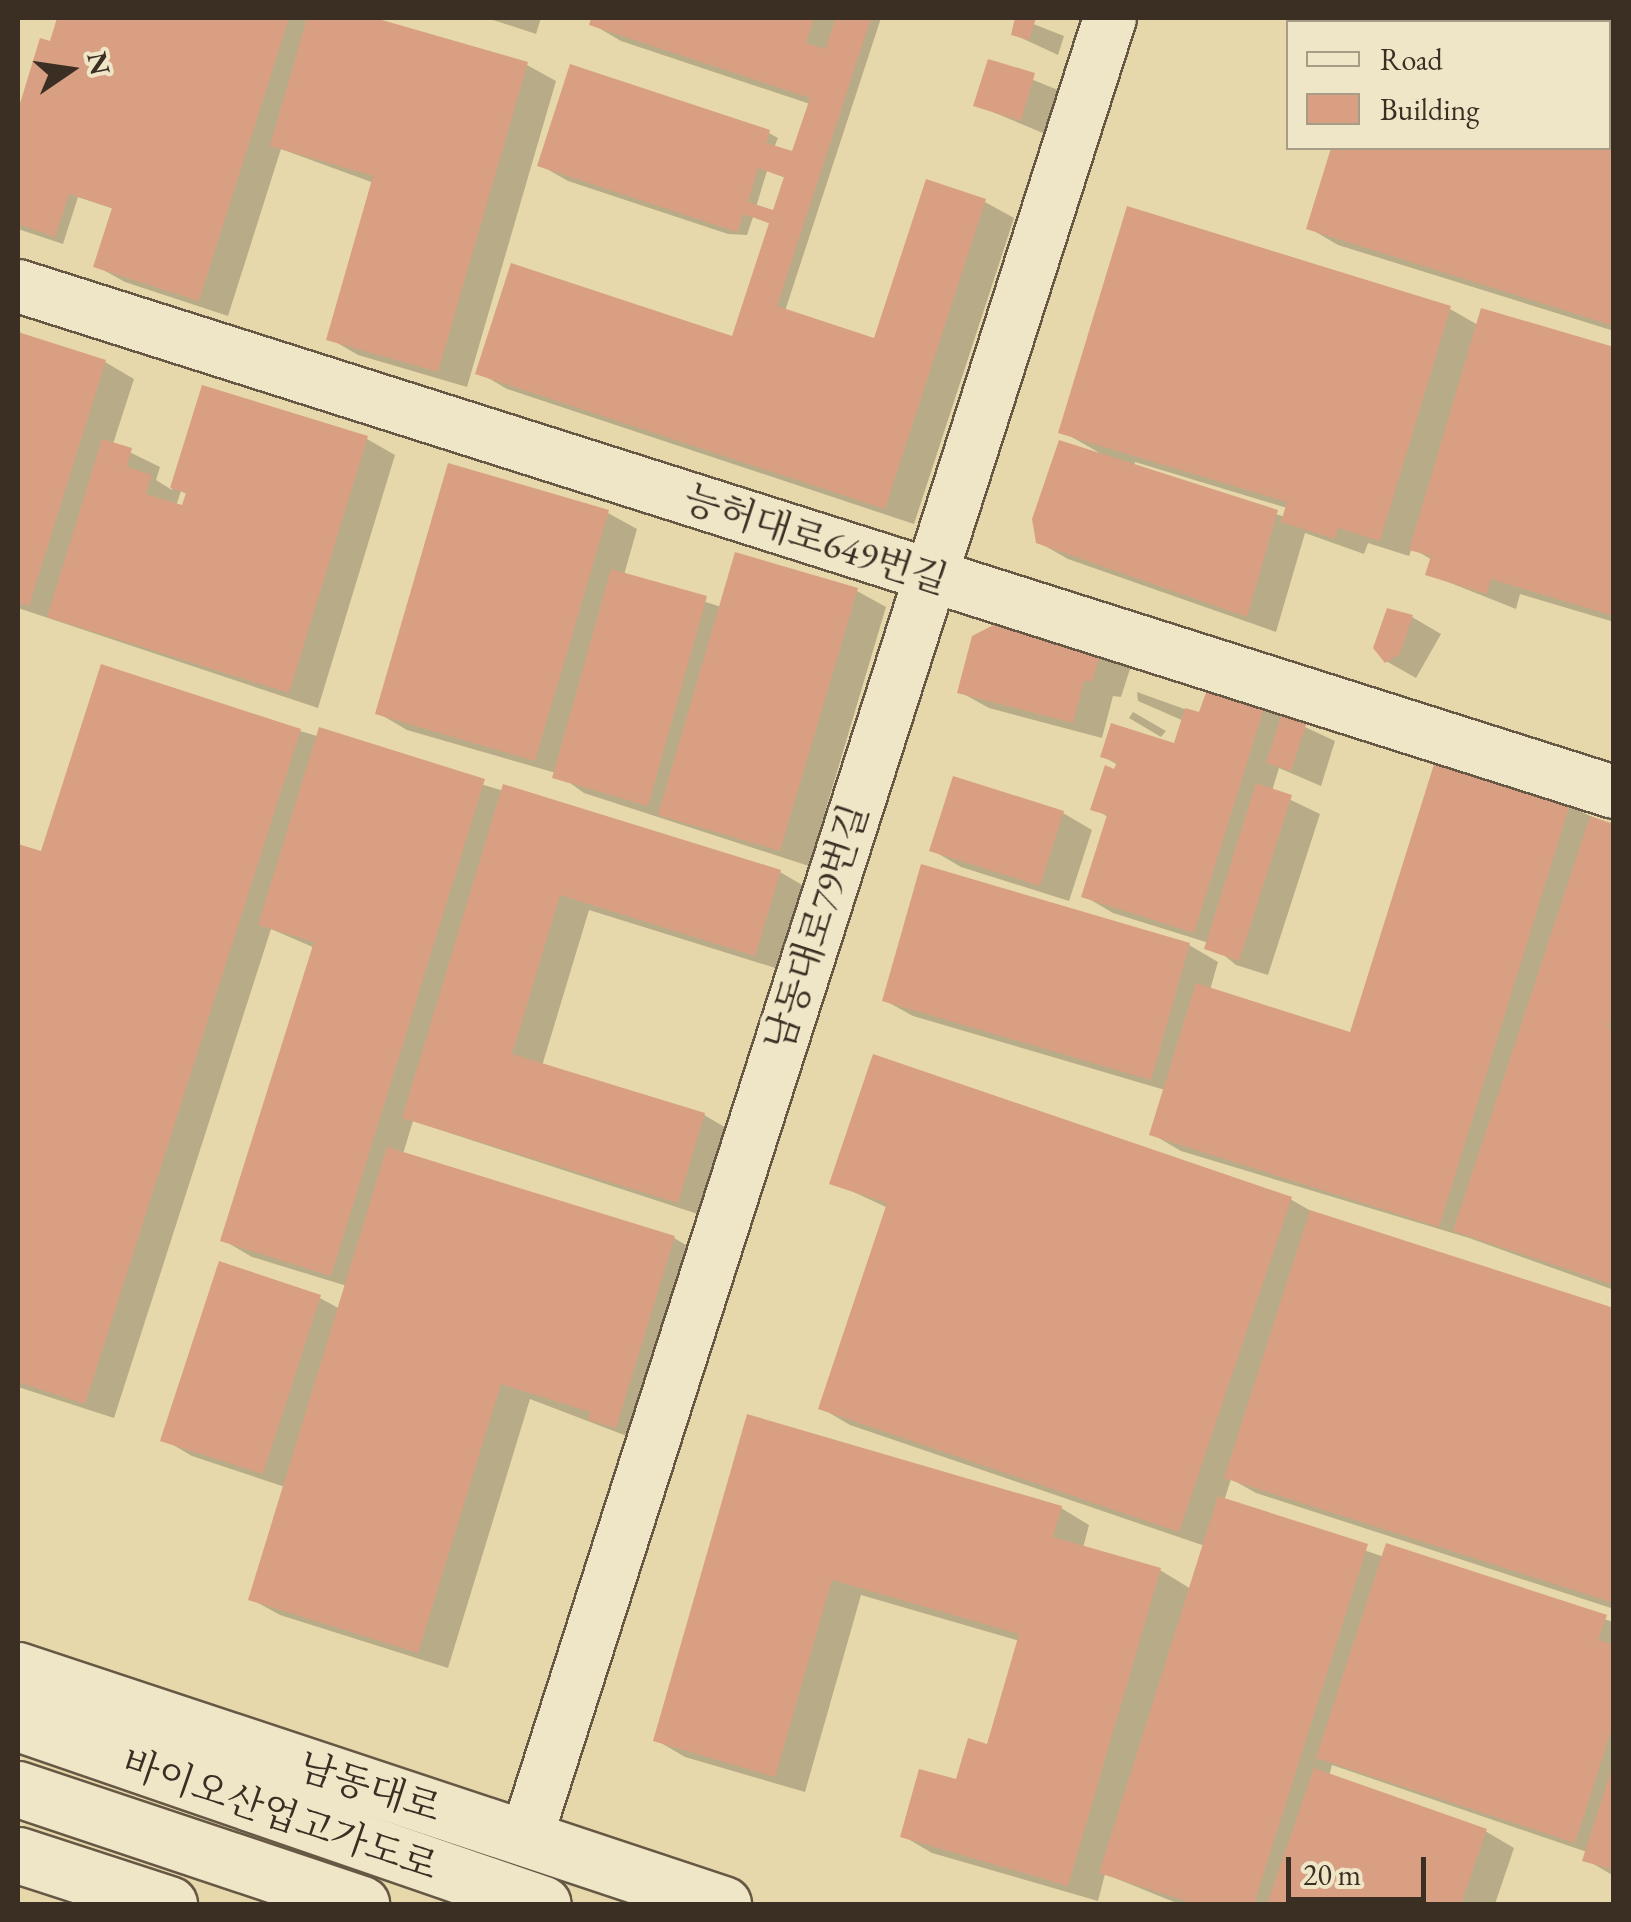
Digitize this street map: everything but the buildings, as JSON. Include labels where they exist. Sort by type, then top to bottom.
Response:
[{"type":"main road","name":"남동대로","points":[[18,1670],[722,1904]]},
{"type":"main road","name":"바이오산업고가도로","points":[[18,1723],[543,1904]]},
{"type":"main road","name":"바이오산업고가도로","points":[[18,1789],[361,1904]]},
{"type":"main road","points":[[18,1855],[169,1904]]},
{"type":"street","name":"남동대로79번길","points":[[526,1838],[928,574],[1110,18]]},
{"type":"street","name":"능허대로649번길","points":[[18,286],[1614,792]]}]
